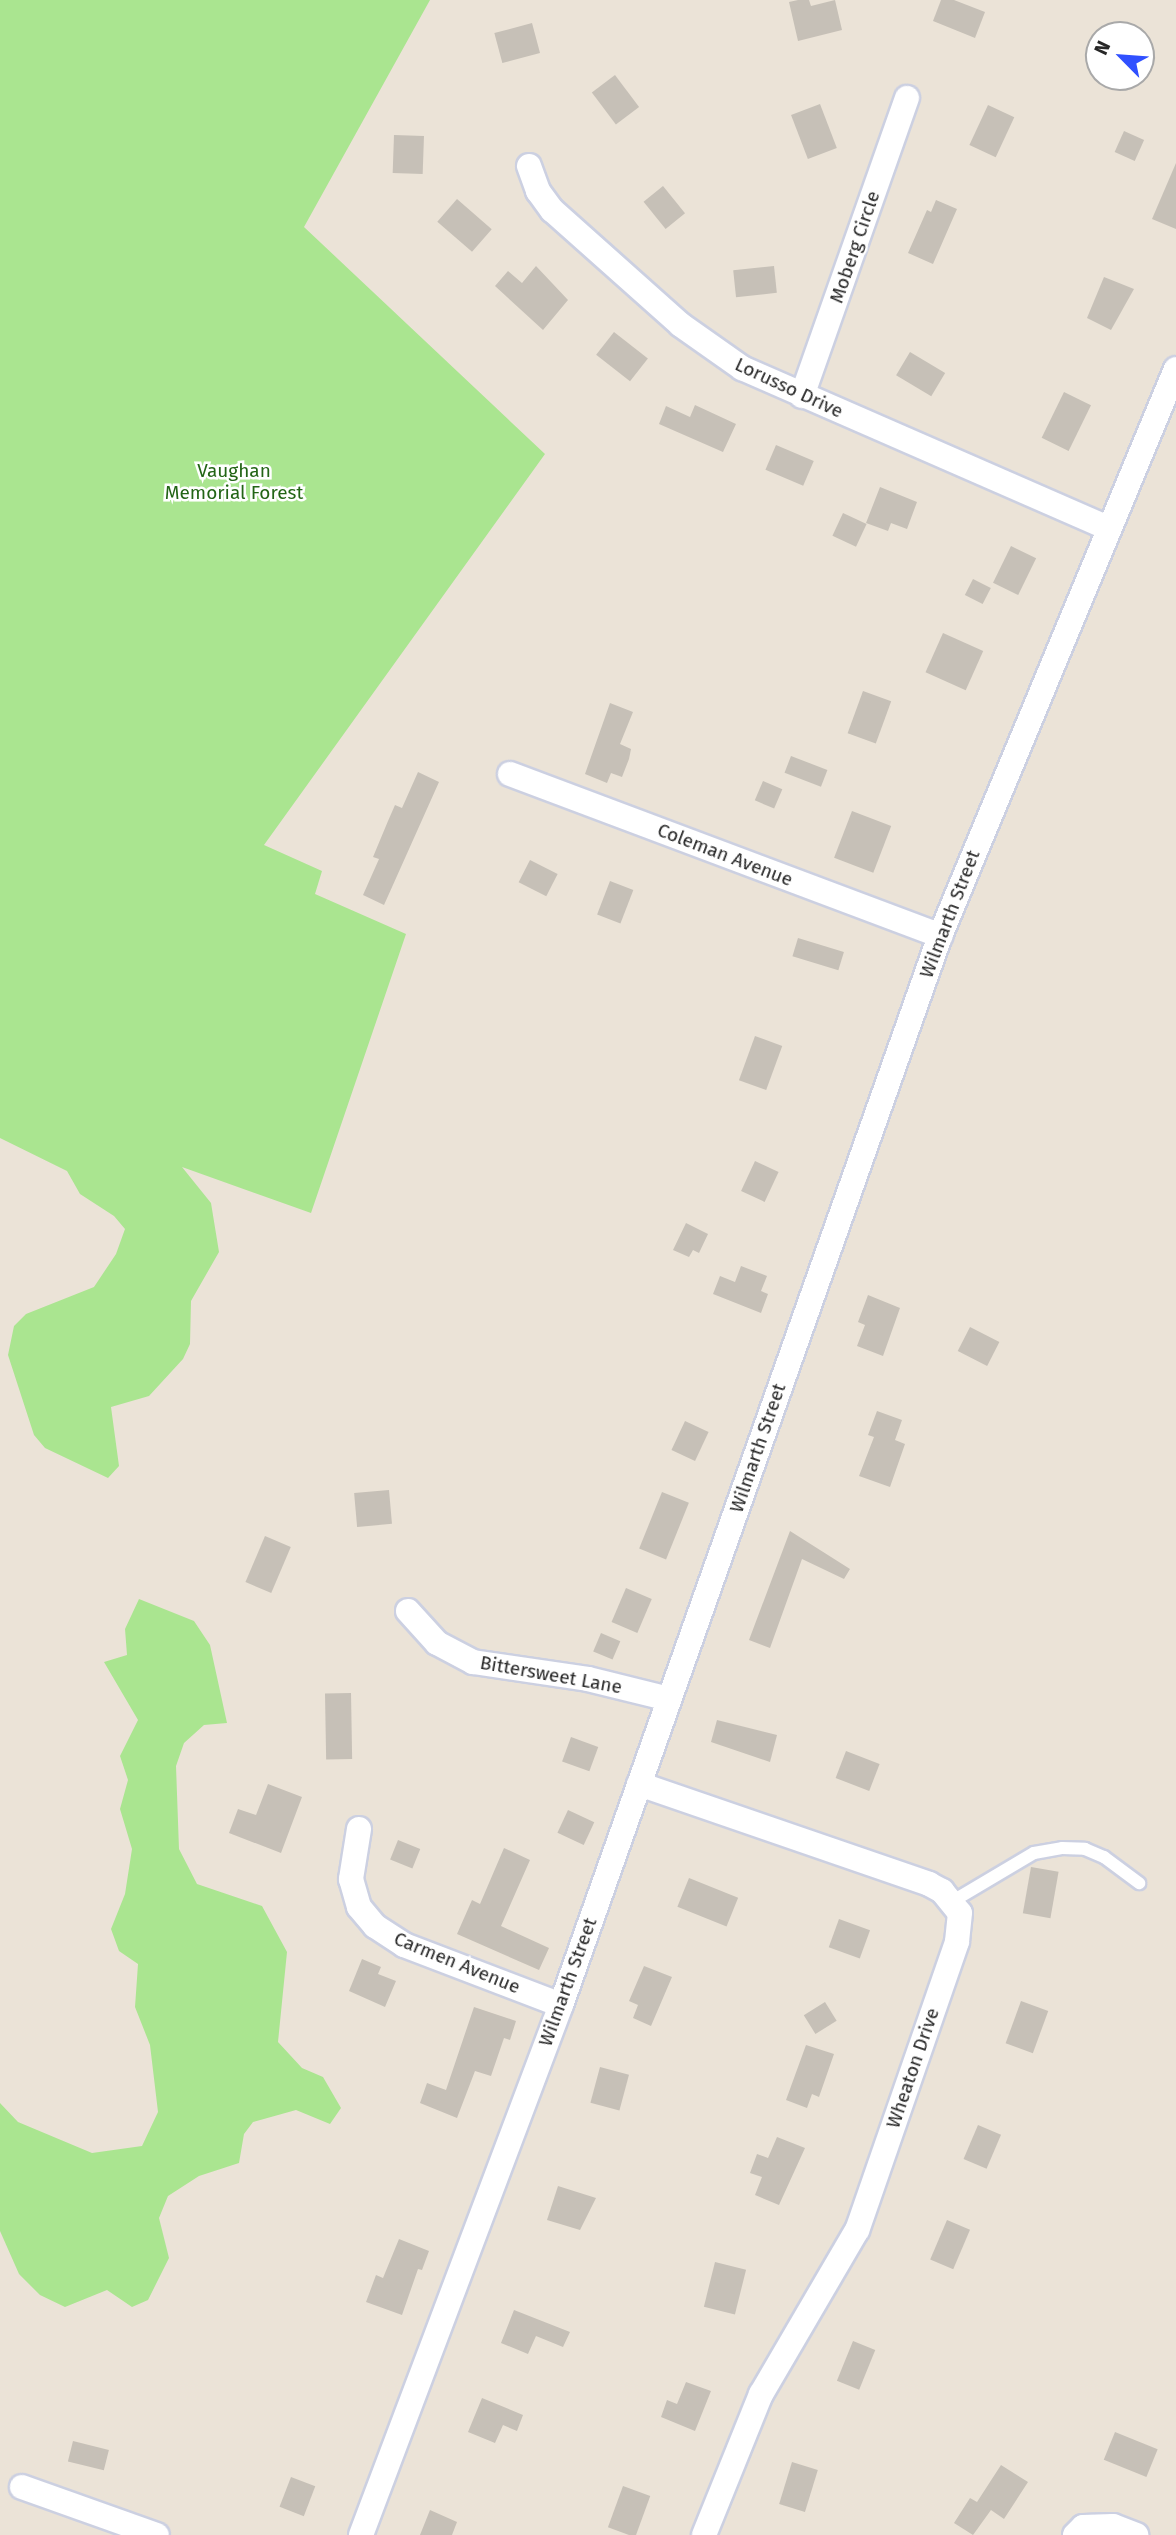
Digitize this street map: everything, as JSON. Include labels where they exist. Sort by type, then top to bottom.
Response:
[{"type":"street","name":"Moberg Circle","points":[[802,396],[907,98]]},
{"type":"street","name":"Lorusso Drive","points":[[529,166],[538,191],[552,210],[681,325],[741,368],[1109,528]]},
{"type":"street","name":"Wilmarth Street","points":[[361,2535],[561,2005],[940,936],[1176,369]]},
{"type":"street","name":"Coleman Avenue","points":[[510,774],[940,936]]},
{"type":"street","name":"Bittersweet Lane","points":[[408,1611],[437,1643],[473,1662],[588,1679],[669,1699]]},
{"type":"street","points":[[639,1784],[929,1884],[953,1901]]},
{"type":"street","name":"Carmen Avenue","points":[[359,1829],[351,1879],[359,1907],[375,1926],[404,1945],[561,2005]]},
{"type":"street","name":"Wheaton Drive","points":[[704,2535],[761,2393],[857,2230],[957,1942],[960,1913],[953,1901]]},
{"type":"street","points":[[22,2487],[114,2528],[157,2535]]},
{"type":"street","points":[[1075,2535],[1083,2527],[1113,2526],[1136,2535]]},
{"type":"lane","points":[[953,1901],[1034,1853],[1062,1848],[1085,1849],[1104,1857],[1139,1883]]},
{"type":"green space","name":"Vaughan Memorial Forest","points":[[0,0],[430,0],[304,227],[545,454],[264,845],[322,871],[315,894],[406,934],[311,1213],[182,1167],[211,1203],[219,1252],[191,1301],[190,1344],[183,1359],[149,1396],[111,1407],[119,1466],[108,1478],[45,1448],[34,1435],[8,1355],[14,1326],[26,1314],[94,1287],[116,1254],[125,1229],[114,1216],[80,1194],[67,1171],[0,1138]]},
{"type":"green space","points":[[139,1599],[194,1621],[210,1645],[227,1723],[204,1725],[184,1743],[176,1766],[179,1849],[197,1884],[262,1906],[287,1952],[278,2042],[302,2068],[323,2077],[341,2108],[330,2124],[296,2110],[253,2122],[244,2134],[239,2163],[199,2176],[168,2196],[159,2218],[169,2258],[148,2300],[132,2307],[107,2290],[65,2307],[40,2295],[19,2274],[0,2231],[0,2103],[18,2122],[92,2153],[142,2146],[158,2112],[150,2045],[135,2007],[138,1964],[119,1951],[111,1929],[125,1894],[132,1849],[120,1809],[128,1780],[120,1756],[138,1720],[104,1662],[127,1655],[125,1629]]},
{"type":"building","points":[[809,0],[811,6],[835,0],[842,30],[798,41],[789,2]]},
{"type":"building","points":[[941,0],[954,0],[985,12],[975,38],[933,21]]},
{"type":"building","points":[[532,23],[540,53],[502,63],[494,33]]},
{"type":"building","points":[[615,75],[639,107],[616,124],[592,92]]},
{"type":"building","points":[[820,104],[837,148],[808,159],[791,115]]},
{"type":"building","points":[[988,105],[1014,117],[996,157],[969,145]]},
{"type":"building","points":[[1124,131],[1144,140],[1135,161],[1115,152]]},
{"type":"building","points":[[394,135],[424,136],[423,174],[393,173]]},
{"type":"building","points":[[1176,163],[1176,229],[1152,219]]},
{"type":"building","points":[[663,186],[685,213],[666,229],[644,202]]},
{"type":"building","points":[[457,199],[492,229],[472,252],[437,222]]},
{"type":"building","points":[[936,200],[957,209],[933,264],[908,253],[927,210],[931,212]]},
{"type":"building","points":[[536,266],[568,300],[543,330],[495,286],[508,271],[522,283]]},
{"type":"building","points":[[774,266],[777,293],[736,297],[733,270]]},
{"type":"building","points":[[1104,277],[1134,289],[1111,330],[1087,318]]},
{"type":"building","points":[[614,332],[648,358],[630,381],[596,355]]},
{"type":"building","points":[[910,352],[945,373],[931,396],[896,375]]},
{"type":"building","points":[[1064,392],[1091,405],[1069,451],[1042,438]]},
{"type":"building","points":[[695,405],[736,424],[723,452],[659,424],[666,406],[690,417]]},
{"type":"building","points":[[776,445],[814,461],[803,486],[765,470]]},
{"type":"building","points":[[880,487],[917,502],[907,529],[891,523],[888,531],[866,523]]},
{"type":"building","points":[[843,513],[867,524],[856,547],[832,536]]},
{"type":"building","points":[[1011,546],[1036,558],[1018,595],[993,583]]},
{"type":"building","points":[[973,579],[991,588],[983,604],[965,595]]},
{"type":"building","points":[[943,633],[983,651],[966,690],[926,672]]},
{"type":"building","points":[[863,691],[891,701],[876,744],[848,733]]},
{"type":"building","points":[[610,703],[633,712],[620,744],[631,749],[629,759],[622,777],[611,773],[607,783],[585,774]]},
{"type":"building","points":[[791,756],[827,770],[821,787],[785,773]]},
{"type":"building","points":[[418,772],[439,782],[384,905],[363,895],[379,859],[373,857],[395,805],[402,808]]},
{"type":"building","points":[[763,781],[782,789],[774,809],[755,800]]},
{"type":"building","points":[[852,811],[891,826],[873,873],[834,858]]},
{"type":"building","points":[[530,860],[558,874],[546,896],[519,882]]},
{"type":"building","points":[[610,881],[633,890],[620,924],[597,915]]},
{"type":"building","points":[[798,938],[844,952],[838,970],[792,956]]},
{"type":"building","points":[[755,1036],[782,1046],[766,1090],[739,1080]]},
{"type":"building","points":[[755,1161],[779,1172],[765,1202],[741,1191]]},
{"type":"building","points":[[686,1223],[708,1234],[699,1253],[693,1250],[689,1257],[673,1250]]},
{"type":"building","points":[[741,1266],[767,1276],[761,1291],[768,1294],[761,1313],[713,1294],[720,1276],[735,1282]]},
{"type":"building","points":[[868,1295],[900,1308],[883,1356],[857,1346],[865,1325],[858,1322]]},
{"type":"building","points":[[970,1327],[999,1342],[987,1366],[958,1351]]},
{"type":"building","points":[[877,1411],[902,1420],[895,1440],[905,1444],[890,1487],[859,1476],[874,1437],[868,1435]]},
{"type":"building","points":[[685,1421],[709,1432],[695,1461],[671,1450]]},
{"type":"building","points":[[389,1490],[392,1524],[357,1527],[354,1493]]},
{"type":"building","points":[[662,1492],[689,1503],[666,1559],[639,1549]]},
{"type":"building","points":[[790,1531],[850,1569],[844,1579],[802,1559],[770,1648],[749,1640]]},
{"type":"building","points":[[265,1536],[291,1547],[271,1593],[245,1582]]},
{"type":"building","points":[[626,1588],[652,1599],[637,1633],[612,1622]]},
{"type":"building","points":[[601,1633],[620,1641],[613,1660],[593,1651]]},
{"type":"building","points":[[325,1693],[351,1693],[352,1759],[326,1759]]},
{"type":"building","points":[[717,1720],[777,1735],[770,1762],[711,1742]]},
{"type":"building","points":[[571,1737],[598,1747],[589,1771],[562,1761]]},
{"type":"building","points":[[846,1751],[880,1764],[869,1791],[836,1778]]},
{"type":"building","points":[[268,1784],[302,1797],[281,1853],[229,1833],[238,1809],[256,1815]]},
{"type":"building","points":[[568,1810],[594,1822],[584,1845],[557,1833]]},
{"type":"building","points":[[398,1840],[420,1849],[412,1868],[390,1859]]},
{"type":"building","points":[[504,1848],[530,1860],[501,1926],[549,1948],[539,1970],[457,1934],[472,1900],[480,1904]]},
{"type":"building","points":[[1031,1867],[1059,1872],[1050,1918],[1023,1913]]},
{"type":"building","points":[[689,1878],[738,1898],[727,1927],[677,1907]]},
{"type":"building","points":[[839,1919],[870,1930],[860,1958],[829,1947]]},
{"type":"building","points":[[362,1959],[381,1967],[378,1974],[396,1981],[385,2007],[349,1991]]},
{"type":"building","points":[[644,1966],[672,1977],[651,2026],[633,2018],[638,2005],[629,2001]]},
{"type":"building","points":[[1021,2001],[1048,2011],[1033,2053],[1006,2043]]},
{"type":"building","points":[[825,2002],[837,2021],[815,2034],[804,2015]]},
{"type":"building","points":[[474,2007],[516,2021],[510,2040],[504,2038],[491,2076],[475,2071],[457,2118],[420,2103],[427,2083],[446,2090]]},
{"type":"building","points":[[806,2045],[834,2054],[819,2097],[812,2094],[807,2108],[786,2100]]},
{"type":"building","points":[[600,2067],[629,2075],[619,2111],[590,2103]]},
{"type":"building","points":[[978,2125],[1001,2135],[987,2169],[964,2159]]},
{"type":"building","points":[[777,2137],[805,2148],[779,2205],[755,2195],[762,2177],[750,2173],[757,2154],[768,2158]]},
{"type":"building","points":[[558,2186],[596,2198],[580,2230],[547,2220]]},
{"type":"building","points":[[947,2220],[970,2230],[953,2269],[930,2260]]},
{"type":"building","points":[[399,2239],[429,2251],[422,2270],[418,2269],[402,2315],[366,2302],[376,2275],[383,2278]]},
{"type":"building","points":[[715,2262],[746,2270],[735,2314],[704,2307]]},
{"type":"building","points":[[514,2310],[570,2332],[563,2347],[536,2336],[528,2354],[501,2343]]},
{"type":"building","points":[[853,2341],[875,2350],[859,2390],[837,2381]]},
{"type":"building","points":[[686,2382],[711,2391],[695,2431],[661,2417],[667,2400],[677,2404]]},
{"type":"building","points":[[482,2398],[523,2415],[517,2431],[503,2425],[495,2443],[468,2432]]},
{"type":"building","points":[[1115,2432],[1158,2449],[1146,2477],[1104,2460]]},
{"type":"building","points":[[73,2441],[109,2450],[104,2470],[68,2461]]},
{"type":"building","points":[[792,2462],[818,2470],[805,2512],[779,2504]]},
{"type":"building","points":[[1001,2465],[1028,2482],[1004,2519],[991,2510],[973,2535],[954,2523],[970,2498],[977,2502]]},
{"type":"building","points":[[291,2477],[315,2486],[304,2516],[280,2507]]},
{"type":"building","points":[[623,2486],[650,2496],[636,2535],[608,2527]]},
{"type":"building","points":[[430,2510],[457,2522],[452,2535],[420,2535]]}]
